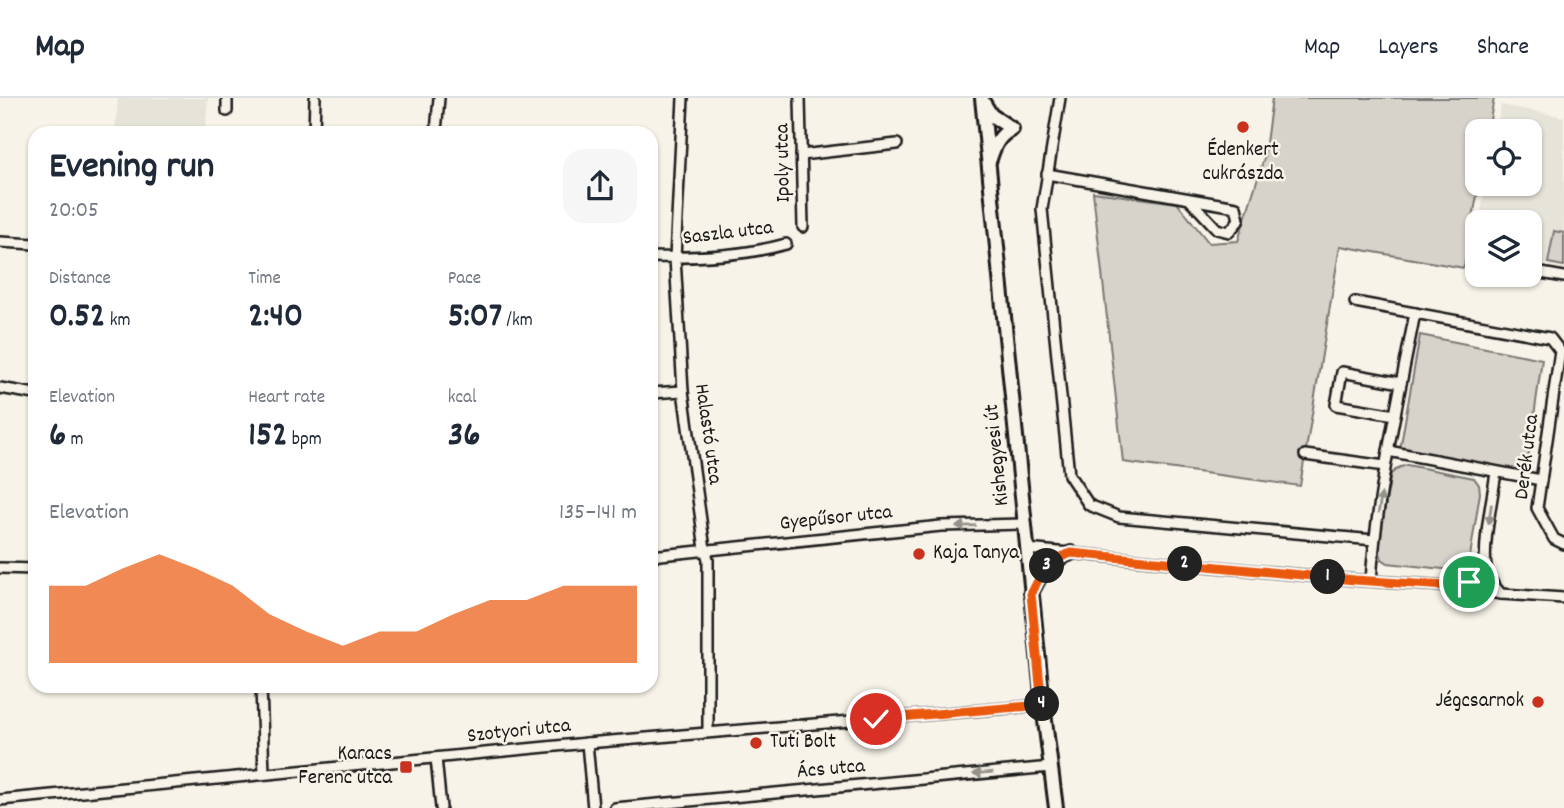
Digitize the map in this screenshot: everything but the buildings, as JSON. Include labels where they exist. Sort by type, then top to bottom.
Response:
[{"type":"street","points":[[227,98],[227,111]]},
{"type":"street","points":[[314,126],[315,98]]},
{"type":"street","points":[[437,126],[439,98]]},
{"type":"street","name":"Halastó utca","points":[[683,98],[675,258],[683,391],[708,559],[708,733]]},
{"type":"street","name":"Ipoly utca","points":[[800,98],[803,227]]},
{"type":"street","points":[[982,98],[991,115],[1012,129],[993,146],[988,162]]},
{"type":"street","name":"Kishegyesi út","points":[[982,98],[1042,705],[1056,808]]},
{"type":"street","points":[[1060,98],[1042,209],[1069,475],[1089,505],[1119,517],[1374,540]]},
{"type":"street","points":[[801,155],[897,145]]},
{"type":"street","points":[[1047,174],[1236,207],[1239,220],[1229,232],[1217,229],[1190,200]]},
{"type":"street","points":[[0,242],[28,244]]},
{"type":"street","name":"Saszla utca","points":[[658,257],[762,251],[786,244]]},
{"type":"street","points":[[1542,273],[1564,277]]},
{"type":"street","name":"Derék utca","points":[[1355,302],[1550,338],[1560,351],[1537,508],[1555,539],[1564,544]]},
{"type":"street","points":[[1371,581],[1385,466],[1415,313]]},
{"type":"street","points":[[1395,415],[1336,405],[1342,372],[1402,383]]},
{"type":"street","points":[[0,388],[28,393]]},
{"type":"street","points":[[658,393],[683,391]]},
{"type":"street","points":[[1388,451],[1541,480]]},
{"type":"street","points":[[1305,455],[1385,466]]},
{"type":"street","points":[[1496,472],[1485,557],[1488,575],[1501,594]]},
{"type":"street","name":"Gyepűsor utca","points":[[658,554],[941,526],[1024,524]]},
{"type":"street","points":[[1027,550],[1564,598]]},
{"type":"street","points":[[1031,594],[1045,567],[1071,553]]},
{"type":"street","points":[[1461,587],[1469,582],[1485,557]]},
{"type":"street","points":[[0,568],[28,569]]},
{"type":"street","points":[[261,693],[264,774]]},
{"type":"street","name":"Szotyori utca","points":[[0,800],[587,743],[1042,705]]},
{"type":"street","points":[[587,743],[593,808]]},
{"type":"street","points":[[436,758],[441,808]]},
{"type":"street","name":"Ács utca","points":[[615,808],[1051,767]]},
{"type":"shaded area","points":[[118,98],[208,98],[206,126],[116,126]]},
{"type":"shaded area","points":[[1272,98],[1494,98],[1490,119],[1465,119],[1465,196],[1477,196],[1474,210],[1465,210],[1464,268],[1340,246],[1300,486],[1123,462],[1093,192],[1177,203],[1209,243],[1238,241],[1264,158]]},
{"type":"shaded area","points":[[1501,105],[1564,117],[1564,268],[1542,264],[1542,210],[1481,210],[1484,196],[1542,196],[1542,119],[1498,119]]},
{"type":"shaded area","points":[[1554,231],[1564,233],[1564,266],[1548,263]]},
{"type":"shaded area","points":[[1420,335],[1542,359],[1526,474],[1400,450]]},
{"type":"shaded area","points":[[1407,465],[1474,478],[1479,485],[1469,563],[1462,568],[1452,570],[1388,563],[1382,559],[1378,547],[1391,474]]},
{"type":"place","name":"Édenkert cukrászda","points":[[1243,127]]},
{"type":"place","name":"Kaja Tanya","points":[[919,554]]},
{"type":"place","name":"Jégcsarnok","points":[[1538,702]]},
{"type":"place","name":"Tuti Bolt","points":[[756,743]]},
{"type":"place","name":"Karacs Ferenc utca","points":[[406,767]]},
{"type":"route","points":[[876,719],[1042,705],[1031,594],[1045,567],[1071,553],[1371,581],[1461,587],[1469,582]]}]
